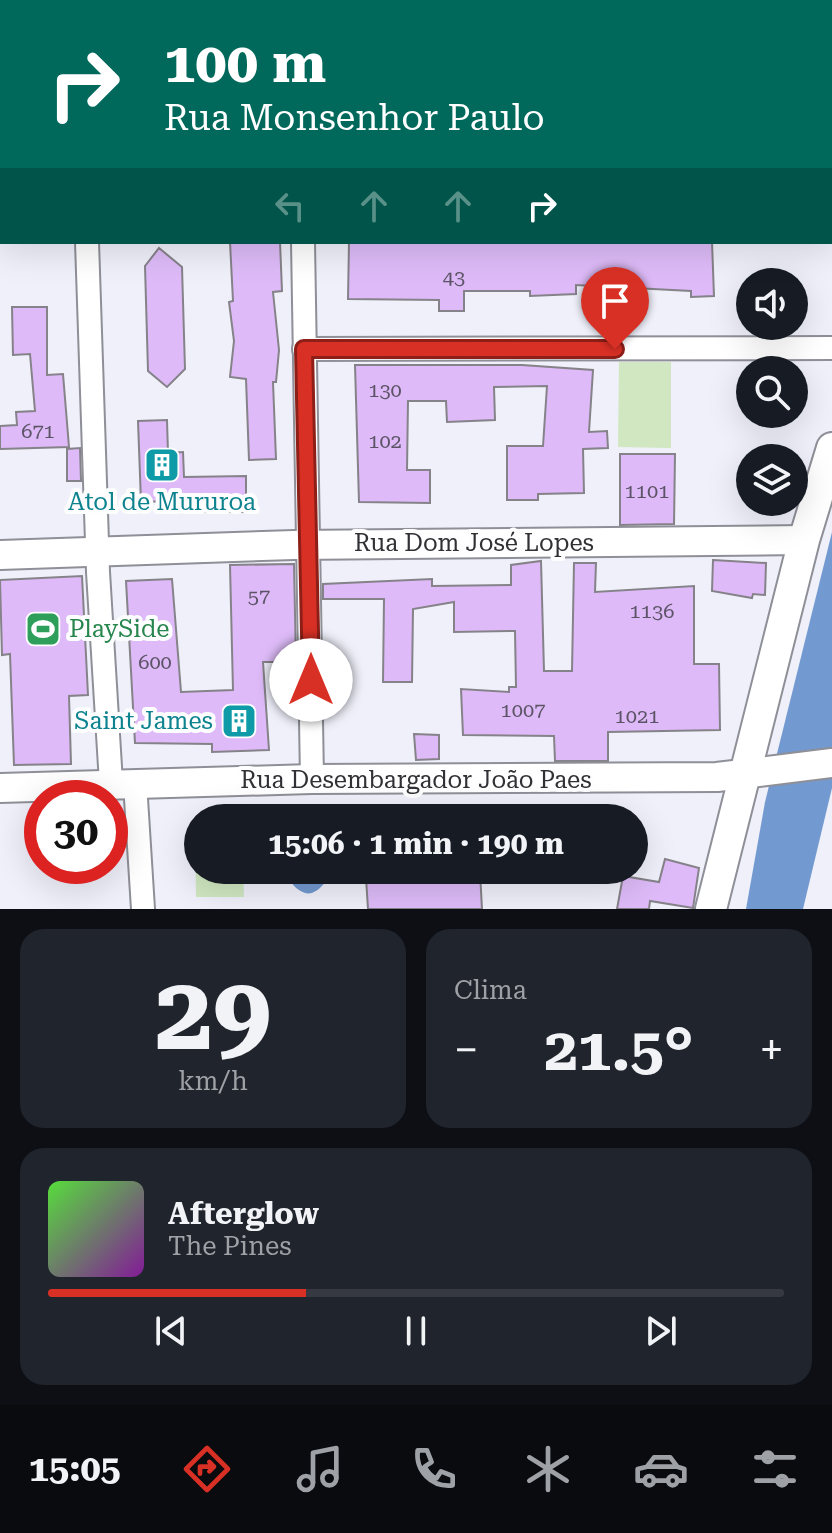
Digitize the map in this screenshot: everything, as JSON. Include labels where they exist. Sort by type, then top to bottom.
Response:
[{"type":"main road","points":[[711,909],[751,774],[804,540],[832,448]]},
{"type":"street","points":[[87,244],[97,552],[123,780]]},
{"type":"street","points":[[303,244],[312,779]]},
{"type":"street","points":[[304,349],[832,348]]},
{"type":"street","name":"Rua Dom José Lopes","points":[[0,555],[310,545],[804,540]]},
{"type":"street","name":"Rua Desembargador João Paes","points":[[128,783],[571,779],[751,774],[832,763]]},
{"type":"street","name":"Rua Desembargador João Paes","points":[[0,788],[24,787]]},
{"type":"street","points":[[128,814],[143,909]]},
{"type":"green space","points":[[619,362],[671,362],[671,448],[618,447]]},
{"type":"green space","points":[[196,884],[244,884],[244,897],[196,897]]},
{"type":"water","points":[[832,532],[832,788],[803,909],[746,909],[765,802]]},
{"type":"water","points":[[293,884],[323,884],[311,893]]},
{"type":"building","points":[[230,244],[280,244],[282,291],[273,292],[279,350],[276,382],[273,382],[276,459],[249,460],[246,379],[230,377],[234,341],[229,302],[233,301]]},
{"type":"building","points":[[349,244],[712,244],[714,296],[691,297],[691,291],[576,285],[576,294],[530,296],[530,291],[464,291],[464,311],[439,311],[439,300],[348,299]]},
{"type":"building","points":[[159,248],[182,267],[185,369],[167,387],[148,371],[145,266]]},
{"type":"building","points":[[12,307],[47,307],[47,375],[63,374],[69,447],[0,449],[0,426],[17,425],[16,412],[35,411],[30,354],[13,355]]},
{"type":"building","points":[[355,365],[522,365],[593,370],[589,432],[607,431],[608,448],[583,449],[584,493],[538,494],[538,500],[507,500],[507,446],[543,446],[547,386],[494,387],[495,420],[447,422],[446,401],[408,401],[407,470],[430,470],[430,503],[359,502]]},
{"type":"building","points":[[167,420],[168,453],[183,452],[184,477],[246,476],[246,512],[200,512],[200,500],[141,502],[138,421]]},
{"type":"building","points":[[80,448],[81,481],[67,481],[67,449]]},
{"type":"building","points":[[620,454],[675,454],[674,524],[620,525]]},
{"type":"building","points":[[713,560],[766,563],[765,595],[753,594],[752,598],[712,591]]},
{"type":"building","points":[[541,561],[544,671],[572,671],[574,563],[596,563],[595,592],[694,586],[694,664],[719,664],[720,730],[608,732],[608,761],[555,761],[554,736],[463,735],[461,689],[509,692],[509,687],[516,687],[515,631],[454,632],[454,602],[413,609],[412,682],[383,682],[384,599],[323,599],[323,584],[432,579],[432,586],[511,585],[511,565]]},
{"type":"building","points":[[294,564],[296,662],[263,662],[269,750],[212,752],[212,744],[135,743],[126,581],[172,579],[181,692],[233,690],[230,565]]},
{"type":"building","points":[[82,576],[88,695],[69,696],[71,764],[14,765],[10,654],[2,655],[0,580]]},
{"type":"building","points":[[414,734],[439,735],[439,759],[416,760]]},
{"type":"building","points":[[665,859],[699,868],[693,908],[650,901],[649,909],[617,909],[622,884],[648,884],[648,880],[659,882]]},
{"type":"building","points":[[366,884],[481,884],[482,909],[368,909]]},
{"type":"place","name":"Atol de Mururoa","points":[[162,465]]},
{"type":"place","name":"PlaySide","points":[[43,629]]},
{"type":"place","name":"Saint James","points":[[239,721]]},
{"type":"route","points":[[311,680],[304,349],[615,349]]}]
